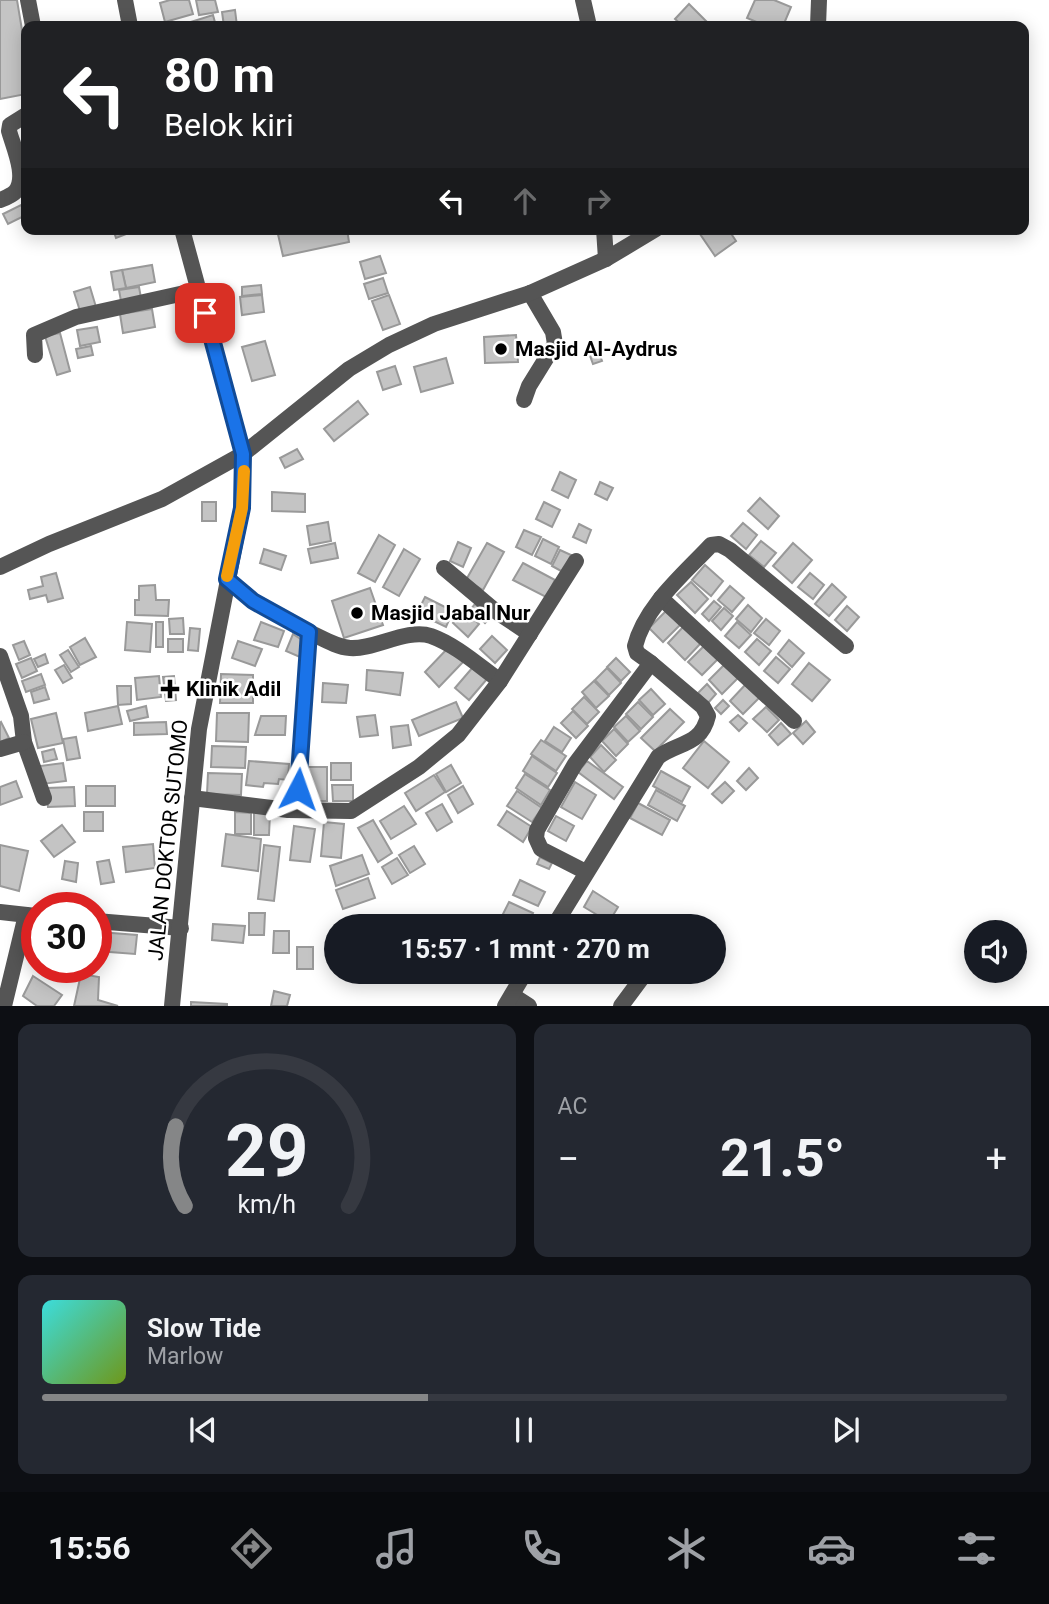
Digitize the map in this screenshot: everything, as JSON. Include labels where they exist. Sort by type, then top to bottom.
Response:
[{"type":"street","points":[[28,0],[32,21]]},
{"type":"street","points":[[583,0],[588,21]]},
{"type":"street","points":[[818,21],[819,0]]},
{"type":"street","points":[[130,21],[131,1]]},
{"type":"street","points":[[0,200],[17,190],[20,184],[20,174],[4,129],[21,118]]},
{"type":"street","name":"JALAN DOKTOR SUTOMO","points":[[172,1006],[199,730],[242,508],[243,454],[184,235]]},
{"type":"street","points":[[604,235],[606,258]]},
{"type":"street","points":[[0,567],[49,544],[162,499],[243,454],[349,369],[389,345],[434,324],[530,293],[606,258],[646,235]]},
{"type":"street","points":[[35,355],[34,335],[76,317],[198,290]]},
{"type":"street","points":[[524,400],[529,386],[555,344],[553,332],[530,293]]},
{"type":"street","points":[[561,914],[658,757],[668,750],[685,746],[706,727],[708,716],[704,707],[637,653],[635,646],[637,637],[661,598],[711,545],[719,544],[730,550],[846,646]]},
{"type":"street","points":[[192,798],[297,810],[351,811],[419,767],[458,735],[500,681],[576,561]]},
{"type":"street","points":[[444,568],[494,610],[530,634]]},
{"type":"street","points":[[227,579],[253,601],[336,645],[351,648],[386,640],[429,635],[461,652],[500,681]]},
{"type":"street","points":[[661,598],[794,721]]},
{"type":"street","points":[[297,810],[309,632]]},
{"type":"street","points":[[0,656],[21,716],[24,742],[44,798]]},
{"type":"street","points":[[586,872],[541,849],[536,838],[537,830],[575,764],[655,666]]},
{"type":"street","points":[[0,749],[24,742]]},
{"type":"street","points":[[0,912],[21,914]]},
{"type":"street","points":[[112,922],[181,928]]},
{"type":"street","points":[[4,1006],[21,951]]},
{"type":"street","points":[[518,984],[509,1000],[529,1006]]},
{"type":"street","points":[[621,1006],[638,984]]},
{"type":"building","points":[[0,0],[17,0],[21,24],[21,95],[0,99]]},
{"type":"building","points":[[189,0],[193,14],[165,21],[160,3]]},
{"type":"building","points":[[196,0],[215,0],[218,12],[199,15]]},
{"type":"building","points":[[755,0],[774,0],[791,7],[785,21],[754,21],[747,18]]},
{"type":"building","points":[[689,4],[706,21],[677,21],[675,19]]},
{"type":"building","points":[[235,10],[236,21],[223,21],[222,12]]},
{"type":"building","points":[[213,15],[215,21],[194,21]]},
{"type":"building","points":[[21,205],[21,218],[8,224],[3,214]]},
{"type":"building","points":[[278,235],[348,235],[349,242],[283,256]]},
{"type":"building","points":[[701,235],[732,235],[736,241],[715,256]]},
{"type":"building","points":[[380,256],[386,273],[365,279],[360,262]]},
{"type":"building","points":[[152,265],[155,282],[126,288],[122,270]]},
{"type":"building","points":[[122,270],[126,288],[114,290],[111,272]]},
{"type":"building","points":[[383,278],[388,293],[369,299],[364,284]]},
{"type":"building","points":[[261,285],[262,294],[242,296],[242,287]]},
{"type":"building","points":[[90,287],[96,307],[80,311],[74,292]]},
{"type":"building","points":[[139,287],[141,298],[121,301],[119,290]]},
{"type":"building","points":[[262,295],[264,312],[242,315],[240,297]]},
{"type":"building","points":[[389,295],[400,324],[383,330],[372,301]]},
{"type":"building","points":[[152,309],[155,327],[123,333],[120,314]]},
{"type":"building","points":[[97,327],[100,342],[80,346],[77,330]]},
{"type":"building","points":[[60,333],[70,371],[57,375],[45,336]]},
{"type":"building","name":"Masjid Al-Aydrus","points":[[516,335],[518,362],[485,363],[484,337]]},
{"type":"building","points":[[265,341],[275,375],[252,381],[242,347]]},
{"type":"building","points":[[91,346],[93,355],[78,358],[76,349]]},
{"type":"building","points":[[598,350],[602,361],[593,364],[589,353]]},
{"type":"building","points":[[446,358],[453,383],[421,392],[414,367]]},
{"type":"building","points":[[395,366],[401,384],[383,390],[377,372]]},
{"type":"building","points":[[358,401],[368,414],[334,441],[324,429]]},
{"type":"building","points":[[297,449],[303,459],[285,468],[280,458]]},
{"type":"building","points":[[560,472],[576,480],[568,498],[552,490]]},
{"type":"building","points":[[600,482],[613,488],[607,500],[595,494]]},
{"type":"building","points":[[272,492],[305,494],[305,512],[272,511]]},
{"type":"building","points":[[760,498],[779,516],[768,529],[748,511]]},
{"type":"building","points":[[202,502],[216,502],[216,521],[202,521]]},
{"type":"building","points":[[544,502],[560,510],[552,527],[536,519]]},
{"type":"building","points":[[328,522],[331,541],[310,545],[307,526]]},
{"type":"building","points":[[743,523],[757,535],[746,549],[731,536]]},
{"type":"building","points":[[579,524],[591,530],[586,543],[573,537]]},
{"type":"building","points":[[524,530],[541,537],[532,555],[516,547]]},
{"type":"building","points":[[379,535],[395,545],[375,582],[358,573]]},
{"type":"building","points":[[543,539],[559,547],[551,564],[535,556]]},
{"type":"building","points":[[761,541],[776,553],[764,567],[749,555]]},
{"type":"building","points":[[458,542],[471,548],[463,567],[450,561]]},
{"type":"building","points":[[335,543],[338,558],[311,563],[308,549]]},
{"type":"building","points":[[487,543],[504,552],[483,590],[466,580]]},
{"type":"building","points":[[793,543],[812,560],[792,583],[773,566]]},
{"type":"building","points":[[264,549],[286,556],[281,570],[260,563]]},
{"type":"building","points":[[404,549],[420,559],[399,596],[383,587]]},
{"type":"building","points":[[560,550],[571,555],[563,572],[552,566]]},
{"type":"building","points":[[523,563],[555,580],[546,597],[513,580]]},
{"type":"building","points":[[705,565],[723,581],[711,596],[692,580]]},
{"type":"building","points":[[56,573],[63,598],[48,602],[46,595],[30,599],[28,590],[43,586],[41,577]]},
{"type":"building","points":[[810,573],[824,585],[813,599],[798,587]]},
{"type":"building","points":[[691,582],[708,599],[695,613],[677,595]]},
{"type":"building","points":[[832,584],[846,597],[829,616],[815,604]]},
{"type":"building","points":[[155,585],[156,600],[169,600],[168,616],[135,615],[139,586]]},
{"type":"building","points":[[730,586],[744,598],[732,612],[718,600]]},
{"type":"building","name":"Masjid Jabal Nur","points":[[370,588],[383,625],[344,638],[332,601]]},
{"type":"building","points":[[425,597],[453,611],[446,627],[417,613]]},
{"type":"building","points":[[714,601],[721,607],[709,621],[702,614]]},
{"type":"building","points":[[475,604],[490,618],[485,623],[471,609]]},
{"type":"building","points":[[748,605],[762,618],[751,632],[736,619]]},
{"type":"building","points":[[847,606],[859,617],[847,631],[835,620]]},
{"type":"building","points":[[724,608],[733,616],[721,630],[712,621]]},
{"type":"building","points":[[464,610],[479,624],[468,637],[453,623]]},
{"type":"building","points":[[666,611],[680,625],[663,642],[649,628]]},
{"type":"building","points":[[183,618],[184,634],[170,634],[169,619]]},
{"type":"building","points":[[766,619],[780,631],[769,645],[754,633]]},
{"type":"building","points":[[127,622],[152,624],[150,652],[125,650]]},
{"type":"building","points":[[156,622],[163,622],[163,647],[156,647]]},
{"type":"building","points":[[261,622],[284,631],[278,647],[254,640]]},
{"type":"building","points":[[737,622],[751,635],[739,648],[725,636]]},
{"type":"building","points":[[684,626],[701,643],[685,660],[668,643]]},
{"type":"building","points":[[190,628],[200,629],[198,651],[188,650]]},
{"type":"building","points":[[293,634],[302,640],[300,657],[286,651]]},
{"type":"building","points":[[492,636],[507,650],[495,663],[480,649]]},
{"type":"building","points":[[85,638],[96,657],[80,665],[70,647]]},
{"type":"building","points":[[168,639],[183,639],[183,652],[168,652]]},
{"type":"building","points":[[757,639],[771,651],[759,665],[745,652]]},
{"type":"building","points":[[789,640],[804,653],[792,667],[778,654]]},
{"type":"building","points":[[24,641],[30,655],[19,660],[13,645]]},
{"type":"building","points":[[238,641],[262,649],[255,666],[232,658]]},
{"type":"building","points":[[705,645],[719,658],[702,675],[688,662]]},
{"type":"building","points":[[448,648],[463,662],[439,687],[425,672]]},
{"type":"building","points":[[68,650],[79,667],[71,672],[60,655]]},
{"type":"building","points":[[45,654],[48,663],[38,667],[34,659]]},
{"type":"building","points":[[776,657],[790,669],[778,683],[764,671]]},
{"type":"building","points":[[31,658],[37,671],[22,678],[16,664]]},
{"type":"building","points":[[616,658],[630,672],[621,681],[607,667]]},
{"type":"building","points":[[726,663],[739,677],[722,694],[709,680]]},
{"type":"building","points":[[809,663],[830,680],[812,701],[792,684]]},
{"type":"building","points":[[64,665],[72,678],[63,683],[55,670]]},
{"type":"building","points":[[473,667],[487,679],[469,700],[455,688]]},
{"type":"building","points":[[607,668],[621,683],[609,695],[595,680]]},
{"type":"building","points":[[367,670],[403,673],[400,695],[366,690]]},
{"type":"building","points":[[41,674],[45,685],[26,692],[22,681]]},
{"type":"building","points":[[221,674],[253,675],[253,703],[220,703]]},
{"type":"building","points":[[159,676],[161,697],[137,700],[135,678]]},
{"type":"building","name":"Klinik Adil","points":[[174,676],[176,700],[166,701],[163,677]]},
{"type":"building","points":[[594,681],[609,696],[596,708],[582,692]]},
{"type":"building","points":[[323,683],[348,685],[346,703],[322,702]]},
{"type":"building","points":[[707,684],[716,694],[708,703],[698,693]]},
{"type":"building","points":[[746,684],[760,697],[743,714],[730,701]]},
{"type":"building","points":[[117,686],[131,686],[131,704],[118,705]]},
{"type":"building","points":[[45,687],[49,699],[34,703],[31,692]]},
{"type":"building","points":[[651,689],[665,704],[653,715],[639,700]]},
{"type":"building","points":[[584,697],[599,712],[587,724],[572,709]]},
{"type":"building","points":[[723,700],[729,706],[721,714],[715,708]]},
{"type":"building","points":[[456,702],[463,718],[419,736],[412,720]]},
{"type":"building","points":[[638,702],[653,717],[641,729],[626,714]]},
{"type":"building","points":[[118,706],[122,724],[88,731],[85,713]]},
{"type":"building","points":[[146,706],[148,717],[130,721],[127,711]]},
{"type":"building","points":[[766,707],[779,720],[767,732],[753,719]]},
{"type":"building","points":[[670,709],[684,722],[655,751],[641,738]]},
{"type":"building","points":[[573,711],[588,726],[576,738],[561,723]]},
{"type":"building","points":[[56,713],[63,743],[38,748],[31,719]]},
{"type":"building","points":[[217,713],[249,713],[248,742],[216,741]]},
{"type":"building","points":[[375,715],[378,735],[360,737],[357,717]]},
{"type":"building","points":[[738,715],[747,723],[739,731],[730,722]]},
{"type":"building","points":[[261,716],[286,716],[285,735],[255,735]]},
{"type":"building","points":[[626,716],[640,731],[628,742],[614,727]]},
{"type":"building","points":[[806,721],[815,732],[803,744],[793,733]]},
{"type":"building","points":[[166,722],[167,734],[134,735],[134,723]]},
{"type":"building","points":[[0,723],[9,738],[0,742]]},
{"type":"building","points":[[781,723],[791,734],[778,745],[769,735]]},
{"type":"building","points":[[408,725],[411,745],[393,748],[391,727]]},
{"type":"building","points":[[554,727],[571,738],[562,752],[545,741]]},
{"type":"building","points":[[614,729],[628,744],[616,756],[602,741]]},
{"type":"building","points":[[76,737],[80,758],[67,760],[63,739]]},
{"type":"building","points":[[541,740],[566,756],[556,771],[531,754]]},
{"type":"building","points":[[704,741],[729,762],[708,788],[683,768]]},
{"type":"building","points":[[601,745],[616,760],[604,772],[590,757]]},
{"type":"building","points":[[212,746],[246,747],[245,768],[211,767]]},
{"type":"building","points":[[54,749],[57,759],[44,762],[42,752]]},
{"type":"building","points":[[532,756],[557,773],[548,787],[523,771]]},
{"type":"building","points":[[249,761],[289,764],[288,780],[279,779],[278,784],[264,783],[263,787],[246,785]]},
{"type":"building","points":[[587,761],[623,787],[614,799],[578,772]]},
{"type":"building","points":[[63,763],[66,781],[42,784],[40,766]]},
{"type":"building","points":[[331,763],[351,763],[351,780],[331,780]]},
{"type":"building","points":[[451,765],[461,783],[446,792],[436,774]]},
{"type":"building","points":[[306,767],[327,767],[327,801],[306,801]]},
{"type":"building","points":[[749,768],[758,778],[746,790],[737,781]]},
{"type":"building","points":[[661,771],[690,787],[682,802],[653,786]]},
{"type":"building","points":[[208,773],[242,774],[241,795],[207,794]]},
{"type":"building","points":[[525,774],[550,790],[541,805],[516,788]]},
{"type":"building","points":[[434,775],[445,792],[416,811],[405,793]]},
{"type":"building","points":[[16,781],[22,797],[0,805],[0,787]]},
{"type":"building","points":[[575,782],[596,795],[582,819],[561,807]]},
{"type":"building","points":[[725,782],[734,791],[722,803],[712,794]]},
{"type":"building","points":[[332,785],[353,785],[353,801],[333,801]]},
{"type":"building","points":[[86,786],[115,786],[115,806],[86,806]]},
{"type":"building","points":[[463,786],[473,804],[458,813],[448,795]]},
{"type":"building","points":[[74,787],[75,806],[48,807],[47,788]]},
{"type":"building","points":[[656,790],[685,806],[677,821],[648,805]]},
{"type":"building","points":[[517,791],[542,808],[532,822],[507,806]]},
{"type":"building","points":[[638,803],[670,820],[662,835],[630,818]]},
{"type":"building","points":[[442,804],[452,822],[437,831],[426,813]]},
{"type":"building","points":[[404,806],[416,824],[391,839],[380,821]]},
{"type":"building","points":[[507,811],[532,827],[523,842],[498,825]]},
{"type":"building","points":[[84,812],[103,812],[103,831],[84,831]]},
{"type":"building","points":[[235,812],[251,813],[251,834],[235,834]]},
{"type":"building","points":[[254,813],[270,813],[269,835],[254,835]]},
{"type":"building","points":[[556,816],[574,826],[566,841],[548,831]]},
{"type":"building","points":[[373,820],[392,853],[378,862],[358,828]]},
{"type":"building","points":[[324,822],[344,824],[341,858],[321,856]]},
{"type":"building","points":[[62,825],[75,842],[54,857],[41,841]]},
{"type":"building","points":[[294,826],[315,829],[310,862],[290,860]]},
{"type":"building","points":[[226,834],[261,839],[258,871],[222,866]]},
{"type":"building","points":[[153,844],[155,868],[126,872],[123,847]]},
{"type":"building","points":[[0,845],[28,851],[19,891],[0,886]]},
{"type":"building","points":[[264,845],[280,847],[274,901],[258,899]]},
{"type":"building","points":[[414,846],[425,864],[410,873],[399,855]]},
{"type":"building","points":[[362,855],[369,874],[336,886],[330,866]]},
{"type":"building","points":[[540,857],[552,863],[549,869],[537,864]]},
{"type":"building","points":[[397,858],[408,875],[392,884],[382,867]]},
{"type":"building","points":[[109,860],[114,882],[101,884],[97,862]]},
{"type":"building","points":[[65,861],[78,863],[76,882],[62,879]]},
{"type":"building","points":[[368,878],[375,898],[343,909],[336,890]]},
{"type":"building","points":[[520,880],[545,892],[538,906],[513,895]]},
{"type":"building","points":[[593,891],[618,907],[614,914],[596,914],[584,907]]},
{"type":"building","points":[[509,902],[533,913],[533,914],[503,914]]},
{"type":"building","points":[[249,913],[265,913],[264,935],[249,935]]},
{"type":"building","points":[[213,924],[245,926],[243,943],[212,940]]},
{"type":"building","points":[[274,931],[289,931],[289,953],[273,953]]},
{"type":"building","points":[[112,933],[137,935],[135,954],[112,952]]},
{"type":"building","points":[[297,947],[313,947],[313,969],[297,969]]},
{"type":"building","points":[[30,983],[44,983],[62,995],[54,1006],[37,1006],[23,996]]},
{"type":"building","points":[[79,983],[99,983],[98,1000],[118,1006],[74,1006]]},
{"type":"building","points":[[274,991],[290,995],[287,1006],[271,1006]]},
{"type":"building","points":[[191,1002],[227,1004],[227,1006],[191,1006]]},
{"type":"slow traffic","points":[[227,576],[242,508],[244,471]]},
{"type":"place","name":"Masjid Al-Aydrus","points":[[501,349]]},
{"type":"place","name":"Masjid Jabal Nur","points":[[357,613]]},
{"type":"place","name":"Klinik Adil","points":[[170,689]]},
{"type":"route","points":[[205,313],[235,416],[243,454],[242,508],[227,579],[253,601],[309,632],[298,789]]}]
